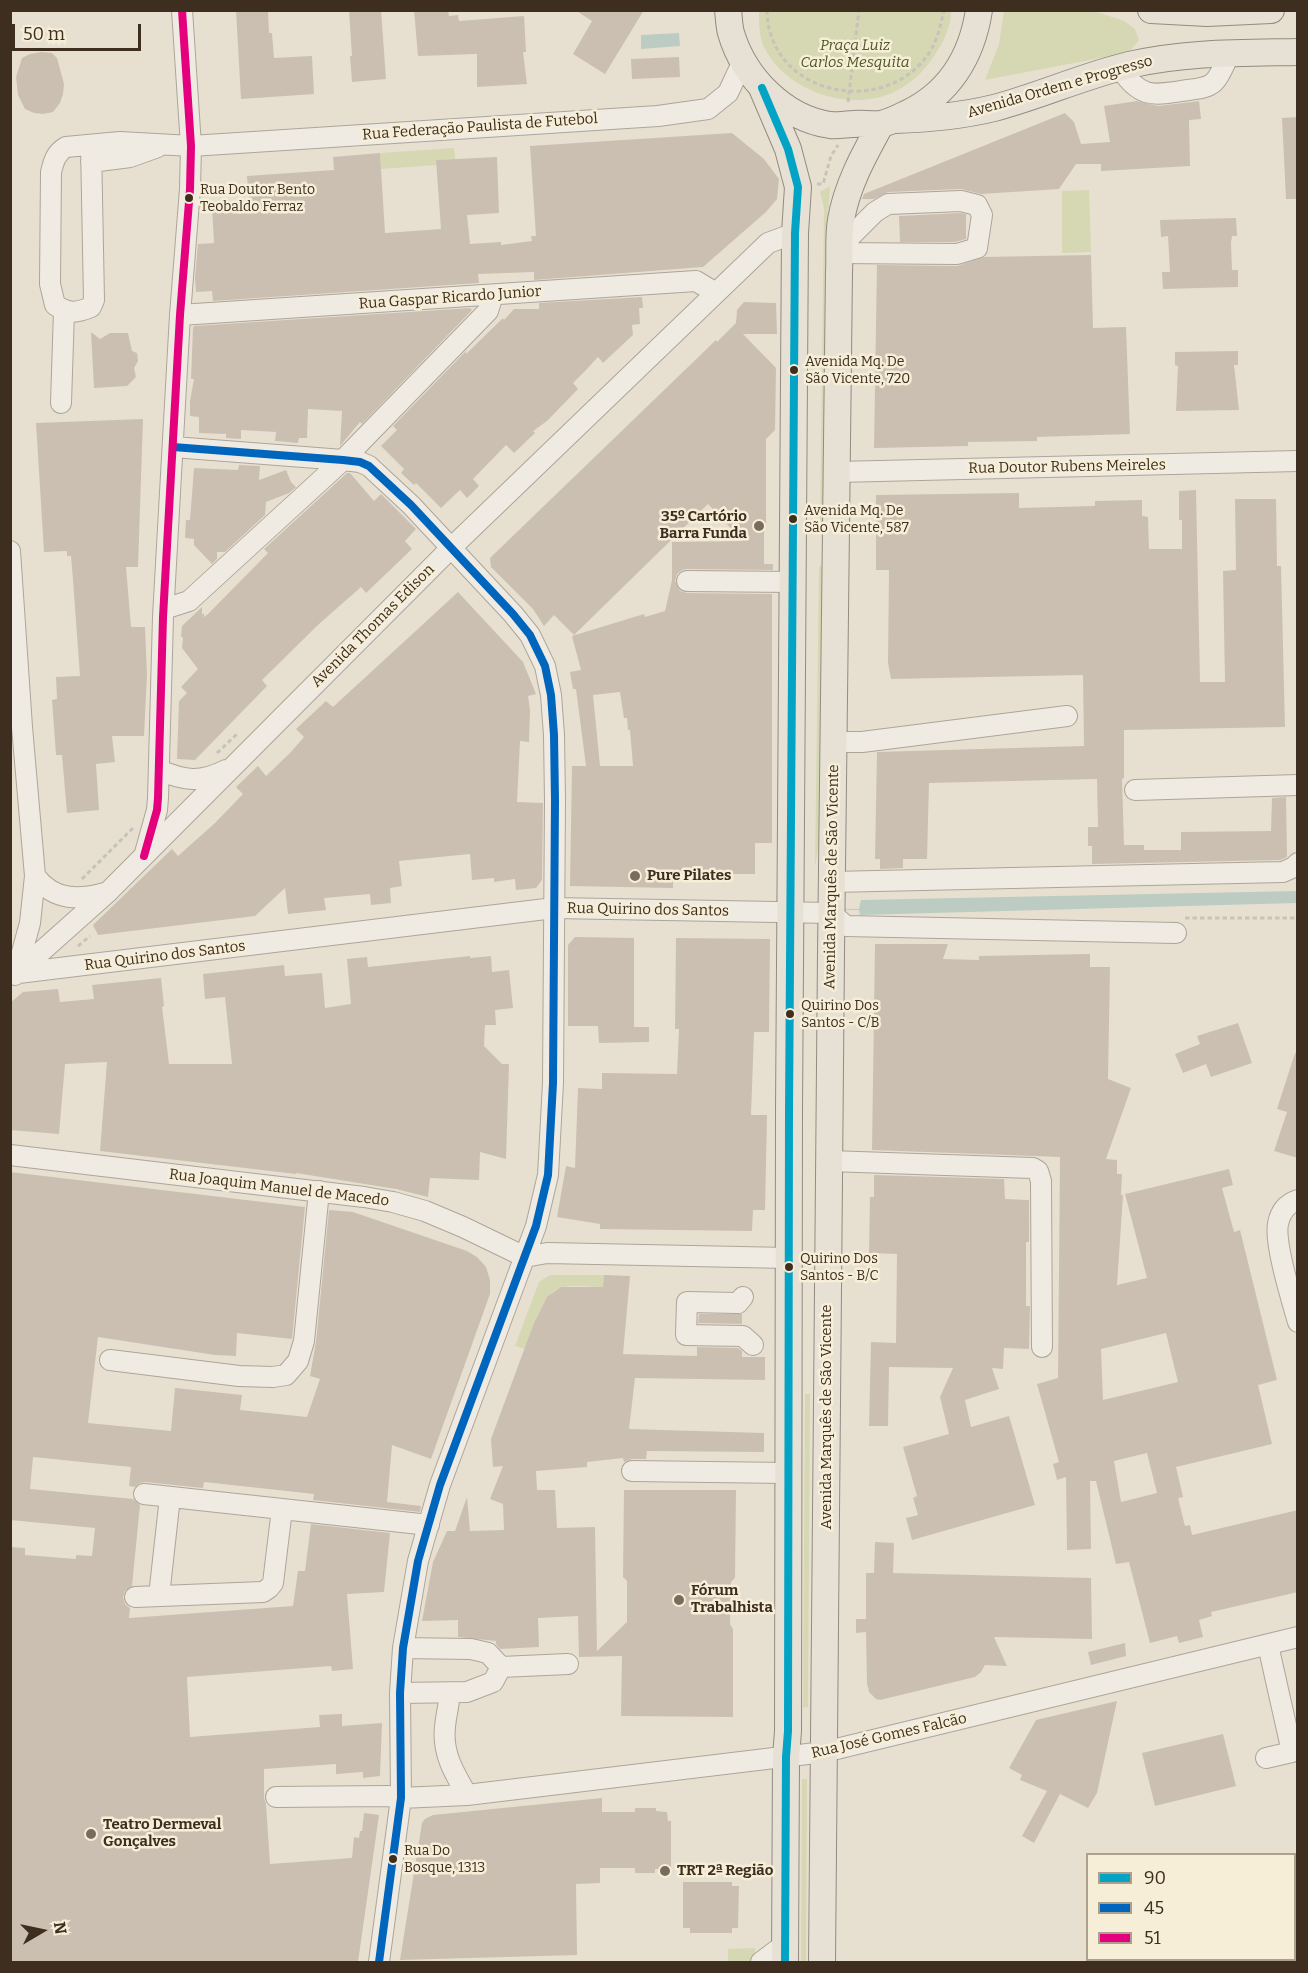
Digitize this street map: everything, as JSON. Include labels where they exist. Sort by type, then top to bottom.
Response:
[{"type":"main road","points":[[728,10],[731,32],[742,61],[762,88],[788,148],[798,187],[795,233],[790,912],[788,1731],[785,1953]]},
{"type":"main road","points":[[762,88],[783,105],[806,117],[831,125],[888,122],[920,108],[943,89],[961,66],[973,40],[979,10]]},
{"type":"main road","points":[[1151,10],[1207,13],[1271,10]]},
{"type":"main road","name":"Avenida Ordem e Progresso","points":[[888,122],[962,115],[993,108],[1120,68],[1162,58],[1204,53],[1298,52]]},
{"type":"main road","name":"Avenida Marquês de São Vicente","points":[[822,1962],[831,914],[841,221],[855,172],[888,122]]},
{"type":"street","points":[[144,855],[157,810],[164,609],[180,315],[190,189],[191,146],[182,10]]},
{"type":"street","points":[[1120,68],[1132,85],[1156,95],[1204,87],[1214,82],[1230,53]]},
{"type":"street","name":"Rua Federação Paulista de Futebol","points":[[91,153],[130,157],[164,145],[191,146],[658,116],[708,109],[728,93],[742,61]]},
{"type":"street","points":[[73,145],[91,153],[95,291],[93,304],[79,312],[64,311],[55,306],[51,296],[51,172],[59,151],[73,145]]},
{"type":"street","points":[[961,201],[977,205],[982,215],[976,248],[957,254],[840,250],[875,212],[888,204],[961,201]]},
{"type":"street","name":"Avenida Thomas Edison","points":[[12,976],[108,892],[451,548],[768,243],[795,233]]},
{"type":"street","name":"Rua Gaspar Ricardo Junior","points":[[180,315],[696,281],[716,293]]},
{"type":"street","points":[[164,609],[189,601],[343,460],[488,311],[493,295]]},
{"type":"street","points":[[61,403],[64,311]]},
{"type":"street","points":[[173,447],[343,460],[360,462],[369,466],[411,505],[530,635],[545,666],[551,695],[554,735],[553,1083],[548,1175],[536,1226],[448,1465],[418,1561],[403,1648],[400,1693],[401,1798],[379,1962]]},
{"type":"street","name":"Rua Doutor Rubens Meireles","points":[[837,472],[1298,461]]},
{"type":"street","points":[[10,551],[35,876],[30,923],[12,976]]},
{"type":"street","points":[[687,581],[793,582]]},
{"type":"street","points":[[833,742],[862,742],[1067,716]]},
{"type":"street","points":[[159,770],[177,778],[192,780],[212,776],[234,766]]},
{"type":"street","points":[[1135,790],[1298,785]]},
{"type":"street","points":[[832,882],[1290,867]]},
{"type":"street","points":[[35,876],[53,893],[67,897],[96,896],[108,892]]},
{"type":"street","name":"Rua Quirino dos Santos","points":[[12,976],[554,908],[831,914],[846,926],[1181,925]]},
{"type":"street","name":"Rua Joaquim Manuel de Macedo","points":[[10,1155],[319,1191],[393,1202],[463,1227],[525,1257]]},
{"type":"street","points":[[829,1161],[1033,1168],[1038,1172],[1041,1181],[1042,1347]]},
{"type":"street","points":[[110,1360],[239,1376],[286,1375],[298,1361],[304,1341],[319,1191]]},
{"type":"street","points":[[1298,1200],[1285,1207],[1280,1214],[1277,1227],[1298,1322]]},
{"type":"street","points":[[525,1257],[547,1253],[788,1258]]},
{"type":"street","points":[[743,1297],[738,1303],[687,1302],[686,1335],[743,1336],[753,1345]]},
{"type":"street","points":[[632,1471],[787,1473]]},
{"type":"street","points":[[144,1494],[429,1525]]},
{"type":"street","points":[[159,1596],[170,1497]]},
{"type":"street","points":[[135,1597],[263,1592],[273,1583],[282,1509]]},
{"type":"street","name":"Rua José Gomes Falcão","points":[[276,1797],[387,1796],[401,1798],[467,1795],[824,1752],[1298,1637]]},
{"type":"street","points":[[1266,1758],[1292,1752],[1268,1645]]},
{"type":"street","points":[[403,1648],[471,1649],[488,1653],[501,1667],[568,1664]]},
{"type":"street","points":[[400,1693],[467,1692],[492,1682],[501,1667]]},
{"type":"street","points":[[450,1693],[445,1726],[448,1763],[467,1795]]},
{"type":"street","points":[[761,1962],[785,1953]]},
{"type":"path","points":[[767,10],[770,35],[784,62],[816,83],[850,91],[873,90],[889,85],[918,65],[930,51],[941,28],[944,10]]},
{"type":"path","points":[[848,102],[860,10]]},
{"type":"path","points":[[82,879],[134,827]]},
{"type":"path","points":[[1181,925],[1298,918]]},
{"type":"path","points":[[78,946],[90,936]]},
{"type":"green space","name":"Praça Luiz Carlos Mesquita","points":[[951,10],[951,17],[942,43],[917,76],[892,93],[856,100],[819,94],[802,86],[787,75],[764,47],[760,34],[759,11]]},
{"type":"green space","points":[[1004,11],[1094,11],[1124,21],[1135,29],[1139,40],[1131,50],[1121,54],[985,80],[999,44]]},
{"type":"green space","points":[[454,148],[455,159],[439,160],[436,165],[381,169],[380,153]]},
{"type":"green space","points":[[830,186],[825,345],[824,526],[820,526],[824,208],[820,192]]},
{"type":"green space","points":[[1089,190],[1091,252],[1062,253],[1062,191]]},
{"type":"green space","points":[[819,566],[823,566],[819,843],[815,867]]},
{"type":"green space","points":[[550,1275],[604,1275],[603,1287],[569,1286],[553,1292],[542,1306],[525,1349],[515,1346],[539,1282]]},
{"type":"green space","points":[[805,1394],[810,1394],[808,1707],[803,1708]]},
{"type":"green space","points":[[802,1779],[807,1779],[806,1962],[801,1962]]},
{"type":"green space","points":[[755,1948],[755,1962],[728,1962],[728,1949]]},
{"type":"shaded area","points":[[679,33],[680,46],[641,49],[641,35]]},
{"type":"shaded area","points":[[1297,891],[1297,903],[860,915],[859,910],[559,907],[167,953],[11,962],[167,952],[559,905],[859,909],[861,900]]},
{"type":"building","points":[[236,10],[268,10],[269,33],[272,33],[274,58],[312,56],[314,94],[241,99]]},
{"type":"building","points":[[349,10],[381,10],[386,79],[352,82]]},
{"type":"building","points":[[414,10],[448,10],[449,16],[458,15],[459,21],[524,16],[526,52],[523,52],[527,84],[477,87],[477,54],[418,56]]},
{"type":"building","points":[[575,10],[644,10],[605,74],[573,54],[592,21]]},
{"type":"building","points":[[41,52],[52,53],[57,58],[64,84],[60,103],[53,112],[43,114],[25,109],[18,95],[16,77],[22,58]]},
{"type":"building","points":[[679,57],[680,77],[632,79],[631,59]]},
{"type":"building","points":[[1137,101],[1158,106],[1199,101],[1201,119],[1189,120],[1190,166],[1101,171],[1101,164],[1076,164],[1059,189],[981,194],[961,189],[888,192],[874,199],[862,199],[864,194],[1065,113],[1074,122],[1081,144],[1110,142],[1104,106]]},
{"type":"building","points":[[1298,117],[1298,199],[1286,199],[1282,118]]},
{"type":"building","points":[[732,133],[764,159],[779,179],[777,199],[766,212],[703,267],[534,280],[534,272],[478,274],[479,283],[213,301],[212,291],[196,292],[198,244],[214,243],[212,207],[249,205],[247,176],[334,170],[333,157],[380,153],[385,233],[441,229],[436,160],[497,157],[499,213],[467,215],[470,244],[501,242],[501,245],[532,241],[531,236],[536,236],[530,146]]},
{"type":"building","points":[[966,214],[966,239],[955,242],[900,242],[899,216]]},
{"type":"building","points":[[1236,218],[1237,236],[1232,236],[1231,243],[1232,270],[1238,270],[1238,287],[1163,289],[1162,272],[1170,272],[1168,236],[1161,237],[1160,220]]},
{"type":"building","points":[[1091,255],[1093,328],[1126,327],[1130,434],[1037,437],[1037,441],[968,442],[968,446],[874,448],[877,265],[957,266],[984,257]]},
{"type":"building","points":[[642,297],[643,308],[639,308],[640,324],[632,325],[633,335],[603,363],[598,357],[573,383],[578,389],[547,421],[533,431],[535,433],[514,453],[506,445],[473,479],[479,486],[467,498],[460,490],[441,508],[416,483],[414,485],[401,473],[404,469],[381,446],[397,430],[393,426],[466,351],[466,354],[514,309],[539,309],[539,303]]},
{"type":"building","points":[[744,302],[776,303],[777,334],[743,334],[776,368],[775,430],[766,439],[766,523],[764,523],[764,564],[773,564],[773,570],[687,569],[677,574],[675,581],[680,591],[687,593],[772,594],[772,843],[755,843],[755,874],[673,874],[673,888],[570,886],[572,766],[586,766],[576,689],[573,689],[570,672],[581,670],[572,636],[644,614],[645,617],[665,611],[672,580],[672,542],[743,541],[708,504],[574,635],[554,615],[544,626],[533,609],[491,567],[490,558],[736,323],[737,310]],"holes":[[[620,692],[624,718],[627,718],[628,730],[630,730],[633,766],[600,766],[593,695]]]},
{"type":"building","points":[[470,308],[472,310],[362,424],[360,422],[340,446],[342,411],[308,409],[307,438],[299,438],[298,443],[275,441],[276,432],[241,430],[241,439],[226,438],[226,434],[199,433],[199,417],[190,416],[194,379],[191,379],[194,326]]},
{"type":"building","points":[[91,332],[100,339],[110,333],[128,333],[132,351],[137,353],[138,361],[134,368],[136,377],[127,386],[94,388]]},
{"type":"building","points":[[1238,351],[1238,365],[1234,365],[1239,410],[1176,411],[1178,366],[1175,365],[1175,352]]},
{"type":"building","points":[[143,419],[138,567],[126,567],[131,627],[145,627],[147,675],[144,736],[112,736],[115,762],[96,764],[99,810],[67,813],[62,755],[56,755],[52,700],[57,699],[56,677],[80,676],[73,580],[71,556],[67,556],[67,551],[44,552],[36,423]]},
{"type":"building","points":[[239,465],[260,466],[259,480],[286,470],[296,487],[289,493],[266,502],[265,515],[225,552],[217,552],[217,559],[212,564],[194,545],[194,539],[185,538],[186,520],[190,520],[194,468],[238,470]]},
{"type":"building","points":[[347,473],[350,473],[374,501],[381,494],[416,529],[405,541],[412,549],[366,593],[361,587],[319,624],[262,680],[267,686],[195,760],[177,759],[179,701],[187,693],[181,687],[198,669],[182,648],[182,626],[202,607],[202,615],[204,613],[204,617],[208,614],[268,553],[264,549]]},
{"type":"building","points":[[1196,490],[1200,682],[1225,682],[1223,571],[1236,570],[1235,499],[1276,499],[1277,566],[1281,566],[1285,727],[1124,730],[1124,778],[1122,779],[1124,845],[1144,845],[1144,850],[1181,850],[1181,832],[1271,831],[1272,798],[1286,797],[1287,857],[1280,860],[1092,864],[1092,846],[1088,846],[1088,827],[1098,827],[1097,779],[929,783],[927,859],[903,859],[903,868],[880,869],[880,859],[875,859],[877,752],[1084,746],[1083,675],[891,679],[888,663],[889,570],[876,570],[876,495],[1019,493],[1019,508],[1095,506],[1095,501],[1142,500],[1142,516],[1148,517],[1149,549],[1182,549],[1179,491]]},
{"type":"building","points":[[458,592],[523,662],[536,694],[528,696],[529,742],[520,741],[517,802],[543,803],[542,880],[536,888],[516,890],[515,879],[494,882],[494,878],[472,880],[470,854],[399,861],[402,886],[390,888],[391,903],[371,905],[370,894],[324,898],[326,910],[288,914],[285,888],[255,916],[98,935],[93,925],[172,849],[178,856],[215,823],[243,794],[236,787],[258,766],[266,776],[290,753],[304,737],[296,729],[326,701],[333,707]]},
{"type":"building","points":[[575,937],[634,938],[634,1027],[649,1027],[649,1042],[599,1043],[598,1026],[568,1026],[568,945]]},
{"type":"building","points":[[676,938],[770,939],[769,1032],[754,1032],[751,1115],[767,1115],[765,1210],[753,1210],[752,1231],[600,1229],[600,1224],[557,1217],[566,1166],[575,1168],[578,1088],[602,1089],[602,1073],[677,1074],[679,1029],[675,1029]]},
{"type":"building","points":[[875,944],[948,944],[943,959],[979,960],[979,956],[1090,954],[1090,967],[1110,967],[1108,1079],[1131,1088],[1106,1159],[1117,1160],[1117,1174],[1122,1174],[1121,1195],[1123,1195],[1117,1285],[1147,1278],[1125,1194],[1229,1169],[1233,1185],[1222,1188],[1234,1232],[1240,1230],[1277,1380],[1258,1385],[1272,1444],[1176,1467],[1183,1497],[1178,1498],[1185,1526],[1190,1525],[1192,1535],[1298,1510],[1298,1592],[1211,1612],[1212,1616],[1199,1620],[1203,1637],[1179,1643],[1177,1636],[1150,1643],[1129,1562],[1116,1564],[1096,1481],[1090,1481],[1091,1549],[1067,1550],[1066,1477],[1057,1480],[1053,1464],[1059,1462],[1037,1384],[1058,1378],[1060,1157],[872,1150]],"holes":[[[1166,1333],[1178,1382],[1103,1400],[1101,1349]],[[1147,1453],[1157,1493],[1121,1502],[1114,1461]]]},
{"type":"building","points":[[470,956],[470,958],[491,956],[492,972],[509,970],[513,1008],[495,1010],[496,1025],[485,1025],[484,1046],[502,1064],[509,1064],[506,1159],[480,1152],[479,1180],[430,1178],[428,1197],[396,1189],[296,1173],[100,1151],[107,1062],[65,1064],[59,1134],[10,1130],[10,1003],[23,992],[58,989],[60,1002],[94,999],[92,985],[161,978],[169,1064],[232,1064],[225,997],[205,999],[203,974],[284,965],[285,976],[322,973],[325,1008],[351,1004],[347,959],[367,957],[368,967]]},
{"type":"building","points":[[1238,1023],[1252,1063],[1211,1077],[1206,1064],[1183,1073],[1175,1054],[1200,1044],[1197,1036]]},
{"type":"building","points":[[1295,1053],[1298,1054],[1298,1158],[1274,1151],[1287,1112],[1277,1109]]},
{"type":"building","points":[[10,1172],[305,1207],[292,1339],[237,1333],[236,1356],[215,1355],[98,1337],[88,1423],[171,1431],[175,1388],[242,1395],[240,1410],[307,1417],[320,1379],[310,1376],[316,1342],[329,1210],[353,1212],[467,1251],[477,1257],[486,1267],[490,1280],[490,1294],[431,1459],[392,1445],[387,1502],[421,1506],[420,1512],[313,1500],[314,1494],[204,1482],[203,1488],[145,1482],[135,1487],[129,1486],[131,1467],[33,1457],[30,1489],[133,1499],[140,1505],[132,1586],[125,1591],[123,1597],[125,1604],[130,1608],[129,1618],[293,1606],[298,1571],[305,1571],[311,1524],[390,1533],[384,1592],[347,1594],[353,1669],[332,1671],[331,1666],[187,1677],[190,1737],[320,1727],[319,1715],[342,1714],[342,1726],[382,1723],[380,1776],[363,1778],[363,1772],[336,1774],[336,1764],[264,1769],[264,1798],[270,1864],[352,1858],[354,1837],[359,1838],[360,1831],[362,1831],[364,1813],[379,1815],[358,1962],[10,1962],[10,1547],[25,1548],[25,1555],[76,1559],[76,1555],[92,1556],[95,1528],[10,1520]]},
{"type":"building","points":[[874,1175],[1004,1179],[1005,1199],[1029,1200],[1029,1242],[1026,1242],[1026,1306],[1030,1306],[1029,1349],[1004,1348],[1003,1369],[992,1368],[999,1389],[965,1400],[971,1427],[1009,1416],[1035,1505],[912,1540],[906,1518],[918,1515],[913,1498],[917,1496],[903,1447],[949,1434],[940,1397],[953,1368],[889,1367],[888,1426],[869,1426],[871,1342],[896,1343],[897,1254],[869,1253],[870,1197],[874,1197]]},
{"type":"building","points":[[604,1275],[630,1276],[623,1354],[697,1356],[697,1347],[738,1348],[742,1351],[742,1357],[765,1357],[765,1380],[635,1378],[629,1429],[764,1433],[764,1452],[647,1451],[646,1459],[632,1459],[624,1462],[623,1458],[587,1462],[587,1467],[536,1471],[537,1490],[555,1490],[557,1528],[595,1527],[597,1651],[627,1622],[627,1581],[623,1577],[624,1490],[736,1490],[735,1578],[731,1582],[730,1624],[733,1629],[733,1717],[621,1716],[622,1656],[579,1657],[578,1616],[538,1618],[539,1647],[500,1649],[496,1641],[458,1637],[458,1620],[422,1621],[433,1562],[447,1531],[455,1531],[467,1497],[470,1531],[504,1530],[503,1504],[490,1499],[503,1466],[493,1467],[491,1439],[534,1323],[547,1297],[561,1287],[603,1287]]},
{"type":"building","points":[[699,1314],[742,1314],[742,1324],[698,1323]]},
{"type":"building","points":[[875,1542],[894,1543],[893,1573],[1091,1578],[1092,1639],[994,1637],[1007,1666],[985,1665],[975,1677],[880,1700],[876,1699],[869,1692],[867,1683],[866,1632],[856,1633],[856,1619],[866,1619],[866,1573],[874,1573]]},
{"type":"building","points":[[1125,1643],[1126,1656],[1091,1665],[1088,1652]]},
{"type":"building","points":[[1117,1701],[1097,1793],[1088,1808],[1060,1794],[1034,1843],[1022,1836],[1047,1791],[1020,1780],[1022,1775],[1009,1768],[1036,1720]]},
{"type":"building","points":[[1223,1734],[1236,1786],[1155,1806],[1142,1753]]},
{"type":"building","points":[[602,1798],[602,1812],[635,1812],[635,1808],[656,1808],[656,1811],[667,1812],[668,1821],[671,1821],[671,1869],[655,1869],[655,1873],[635,1873],[635,1868],[600,1868],[600,1883],[576,1884],[577,1955],[400,1960],[422,1823],[425,1819],[433,1815]]},
{"type":"building","points":[[683,1882],[732,1882],[732,1886],[739,1886],[738,1928],[732,1928],[732,1933],[690,1933],[690,1928],[683,1928]]},
{"type":"transit line","name":"51","points":[[144,856],[157,810],[158,798],[163,617],[180,315],[190,189],[191,146],[182,10]]},
{"type":"transit line","name":"90","points":[[762,88],[788,149],[798,187],[795,233],[785,1962]]},
{"type":"transit line","name":"45","points":[[173,447],[343,460],[360,462],[369,466],[411,505],[530,635],[545,666],[551,695],[555,800],[553,1083],[548,1175],[536,1226],[440,1485],[418,1561],[403,1648],[400,1693],[401,1798],[379,1962]]},
{"type":"place","name":"Rua Doutor Bento Teobaldo Ferraz","points":[[189,198]]},
{"type":"place","name":"Avenida Mq. De São Vicente, 720","points":[[794,370]]},
{"type":"place","name":"Avenida Mq. De São Vicente, 587","points":[[793,519]]},
{"type":"place","name":"35º Cartório Barra Funda","points":[[759,526]]},
{"type":"place","name":"Pure Pilates","points":[[635,876]]},
{"type":"place","name":"Quirino Dos Santos - C/B","points":[[790,1014]]},
{"type":"place","name":"Quirino Dos Santos - B/C","points":[[789,1267]]},
{"type":"place","name":"Fórum Trabalhista","points":[[679,1600]]},
{"type":"place","name":"Teatro Dermeval Gonçalves","points":[[91,1834]]},
{"type":"place","name":"Rua Do Bosque, 1313","points":[[393,1859]]},
{"type":"place","name":"TRT 2ª Região","points":[[665,1871]]}]
